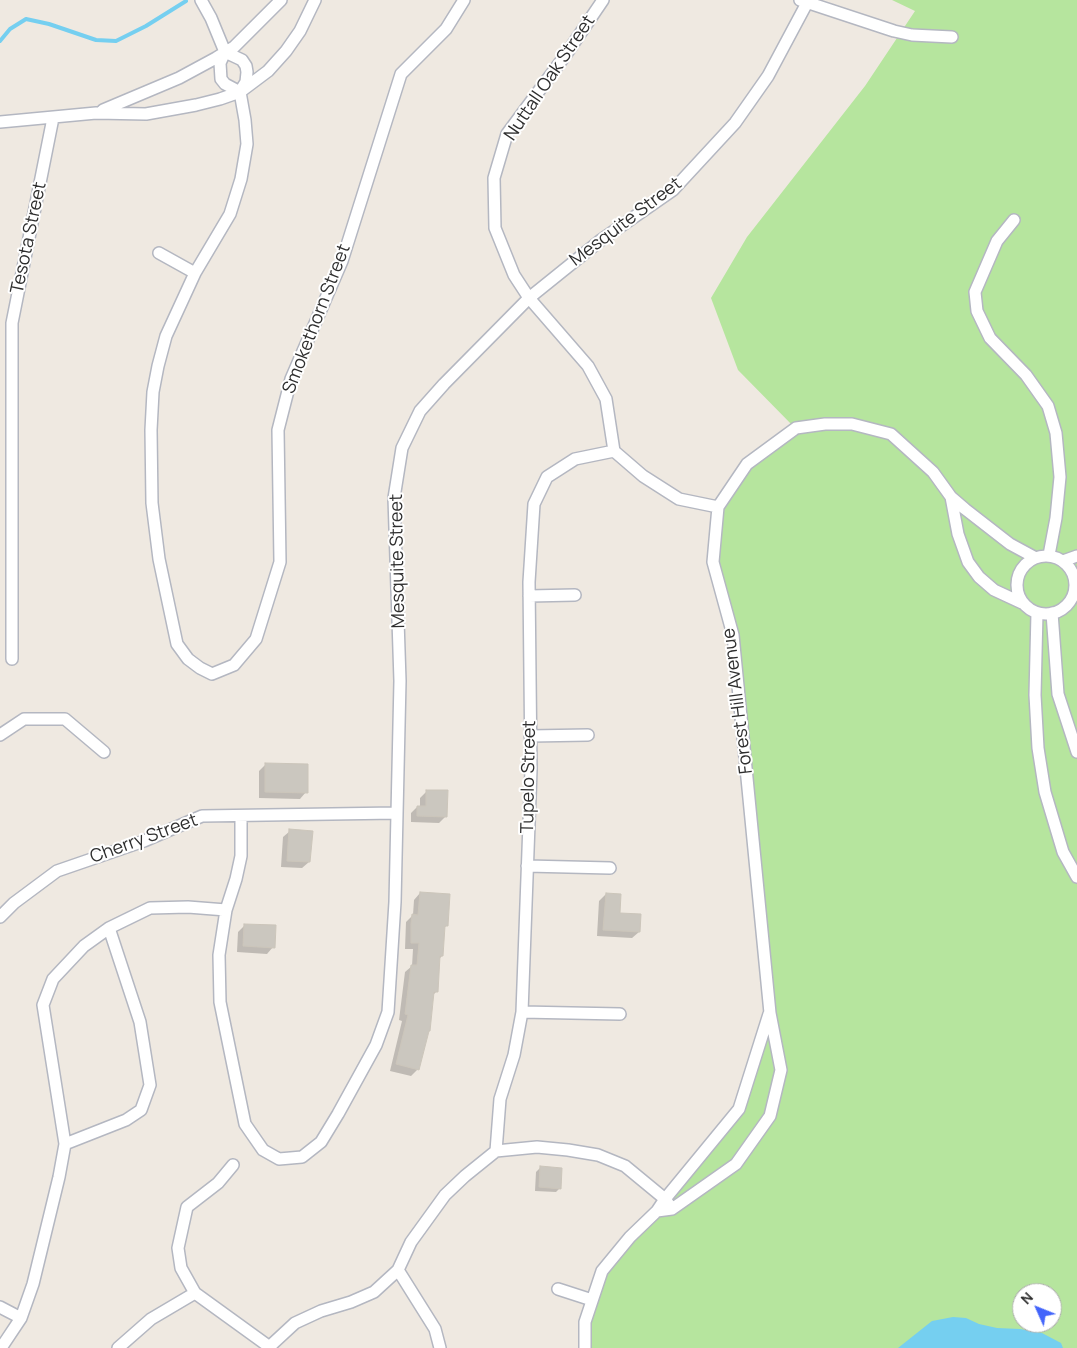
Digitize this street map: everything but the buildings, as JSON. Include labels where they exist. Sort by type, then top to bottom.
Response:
[{"type":"street","points":[[159,254],[195,273],[230,214],[241,179],[247,144],[240,92],[246,82],[246,66],[242,60],[225,52],[211,18],[201,0]]},
{"type":"street","points":[[96,113],[179,78],[234,47],[281,0]]},
{"type":"street","points":[[0,122],[96,113],[146,114],[220,100],[240,92],[268,71],[286,52],[300,31],[315,0]]},
{"type":"street","name":"Smokethorn Street","points":[[195,273],[166,336],[153,392],[151,430],[152,503],[159,559],[177,644],[188,659],[212,674],[234,665],[256,639],[280,562],[278,430],[291,379],[342,261],[400,74],[446,29],[464,0]]},
{"type":"street","name":"Nuttall Oak Street","points":[[603,0],[567,53],[507,134],[494,178],[495,228],[514,275],[529,298],[588,366],[606,399],[614,451]]},
{"type":"street","points":[[804,2],[894,31],[912,35],[952,37]]},
{"type":"street","name":"Mesquite Street","points":[[226,910],[219,955],[220,1002],[245,1124],[262,1150],[279,1159],[302,1157],[321,1142],[376,1045],[388,1012],[395,902],[400,681],[394,498],[402,448],[420,411],[529,298],[602,240],[673,190],[736,123],[768,76],[804,2]]},
{"type":"street","points":[[225,52],[220,63],[221,79],[225,84],[240,92]]},
{"type":"street","name":"Tesota Street","points":[[12,659],[12,323],[53,118]]},
{"type":"street","points":[[1014,220],[997,241],[975,292],[976,311],[990,338],[1026,375],[1048,406],[1056,433],[1060,477],[1056,518],[1049,555]]},
{"type":"street","name":"Forest Hill Avenue","points":[[672,1209],[736,1164],[770,1116],[781,1070],[770,1013],[733,636],[713,562],[718,507],[747,464],[796,428],[825,424],[852,424],[890,434],[934,472],[951,497],[1010,544],[1034,558]]},
{"type":"street","points":[[614,451],[643,476],[679,499],[718,507]]},
{"type":"street","name":"Tupelo Street","points":[[496,1151],[500,1099],[514,1054],[522,1012],[530,736],[529,596],[534,504],[547,477],[575,459],[614,451]]},
{"type":"street","name":"Forest Hill Avenue","points":[[951,497],[958,534],[968,562],[979,577],[994,590],[1022,603]]},
{"type":"street","points":[[1064,608],[1075,588],[1073,573],[1063,561],[1049,555],[1034,558],[1022,567],[1016,581],[1018,596],[1028,608],[1037,613],[1052,613],[1077,605]]},
{"type":"street","points":[[1063,561],[1077,556]]},
{"type":"street","points":[[529,596],[575,595]]},
{"type":"street","points":[[1037,613],[1034,695],[1038,748],[1046,792],[1063,852],[1077,877]]},
{"type":"street","points":[[1052,613],[1058,694],[1077,752]]},
{"type":"street","points":[[0,735],[24,719],[65,719],[104,752]]},
{"type":"street","points":[[530,736],[588,735]]},
{"type":"street","name":"Cherry Street","points":[[0,917],[14,903],[57,871],[144,841],[202,816],[396,813]]},
{"type":"street","points":[[1,1348],[21,1318],[33,1284],[59,1177],[65,1144],[43,1005],[53,980],[84,946],[109,928],[150,908],[188,907],[226,910],[241,856],[241,816]]},
{"type":"street","points":[[527,866],[610,868]]},
{"type":"street","points":[[65,1144],[126,1120],[141,1110],[150,1085],[140,1022],[109,928]]},
{"type":"street","points":[[522,1012],[620,1014]]},
{"type":"street","name":"Forest Hill Avenue","points":[[585,1348],[585,1322],[602,1271],[630,1237],[658,1210],[739,1109],[770,1013]]},
{"type":"street","points":[[233,1165],[218,1183],[187,1207],[178,1248],[181,1268],[195,1293],[269,1348],[295,1323],[321,1311],[351,1302],[374,1292],[398,1270],[411,1242],[445,1196],[465,1176],[496,1151],[537,1147],[598,1155],[625,1166],[665,1199],[672,1209]]},
{"type":"street","points":[[658,1210],[672,1209]]},
{"type":"street","points":[[398,1270],[435,1329],[440,1348]]},
{"type":"street","points":[[558,1289],[592,1300]]},
{"type":"street","points":[[118,1348],[151,1319],[195,1293]]},
{"type":"street","points":[[0,1306],[21,1318]]},
{"type":"green space","points":[[892,0],[1077,0],[1077,1348],[585,1348],[602,1271],[739,1109],[770,1013],[733,636],[713,562],[718,507],[747,464],[795,428],[738,370],[711,298],[747,237],[865,86],[915,11]]},
{"type":"water","points":[[953,1317],[966,1318],[979,1324],[1012,1329],[1012,1333],[1042,1333],[1061,1343],[1063,1348],[898,1348],[932,1321]]},
{"type":"waterway","points":[[0,41],[10,29],[26,19],[49,24],[96,40],[116,41],[146,26],[186,1]]}]
